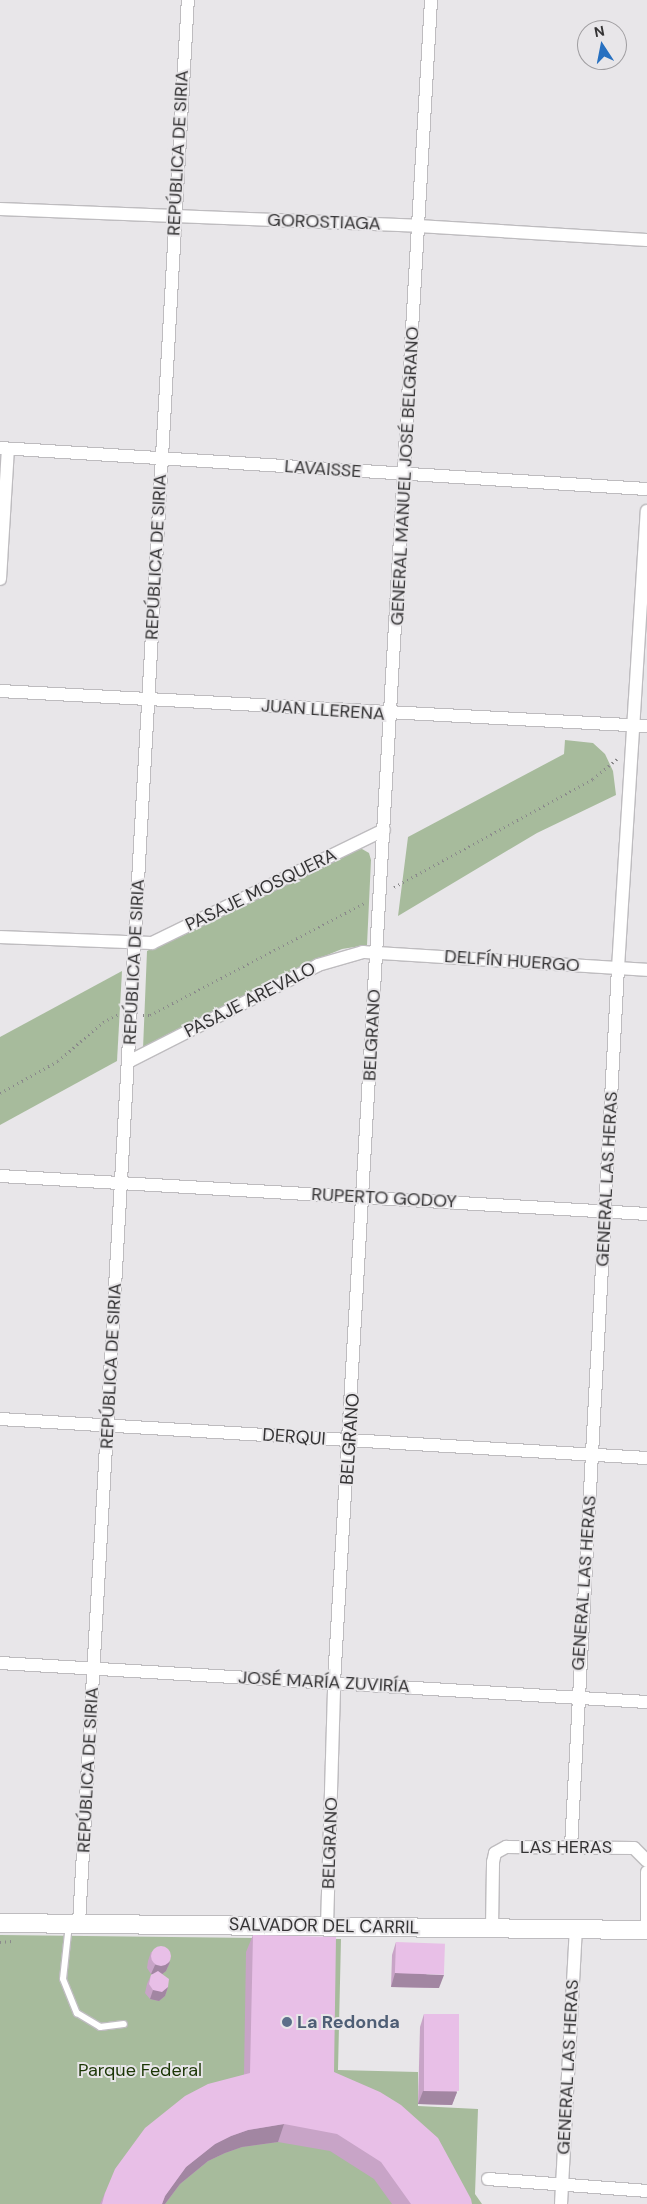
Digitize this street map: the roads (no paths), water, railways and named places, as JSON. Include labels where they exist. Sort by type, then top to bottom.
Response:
[{"type":"main road","name":"SALVADOR DEL CARRIL","points":[[0,1923],[647,1930]]},
{"type":"street","name":"REPÚBLICA DE SIRIA","points":[[74,1923],[94,1668],[136,945],[174,216],[188,0]]},
{"type":"street","name":"GENERAL MANUEL JOSÉ BELGRANO","points":[[377,952],[431,0]]},
{"type":"street","name":"GOROSTIAGA","points":[[0,208],[418,226],[647,240]]},
{"type":"street","name":"LAVAISSE","points":[[4,448],[647,490]]},
{"type":"street","points":[[0,579],[4,448]]},
{"type":"street","name":"GENERAL LAS HERAS","points":[[571,1847],[577,1697],[618,968],[647,511]]},
{"type":"street","name":"JUAN LLERENA","points":[[0,691],[392,714],[647,726]]},
{"type":"street","name":"PASAJE MOSQUERA","points":[[136,945],[152,943],[384,830]]},
{"type":"street","points":[[0,937],[136,945]]},
{"type":"street","name":"PASAJE AREVALO","points":[[128,1062],[318,965],[363,952],[377,952]]},
{"type":"street","name":"DELFÍN HUERGO","points":[[377,952],[647,970]]},
{"type":"street","name":"BELGRANO","points":[[327,1926],[334,1683],[350,1441],[377,952]]},
{"type":"street","points":[[0,1176],[121,1183]]},
{"type":"street","name":"RUPERTO GODOY","points":[[121,1183],[647,1214]]},
{"type":"street","name":"DERQUI","points":[[0,1419],[647,1458]]},
{"type":"street","name":"JOSÉ MARÍA ZUVIRÍA","points":[[0,1663],[647,1702]]},
{"type":"street","name":"LAS HERAS","points":[[492,1928],[495,1853],[506,1847],[634,1848],[647,1861]]},
{"type":"street","points":[[647,1872],[647,1930]]},
{"type":"street","name":"GENERAL LAS HERAS","points":[[561,2204],[576,1930]]},
{"type":"street","points":[[488,2179],[647,2191]]},
{"type":"lane","points":[[74,1923],[63,1979],[77,2013],[100,2027],[124,2024]]},
{"type":"place","name":"La Redonda","points":[[287,2022]]},
{"type":"park label","name":"Parque Federal","points":[[140,2070]]}]
